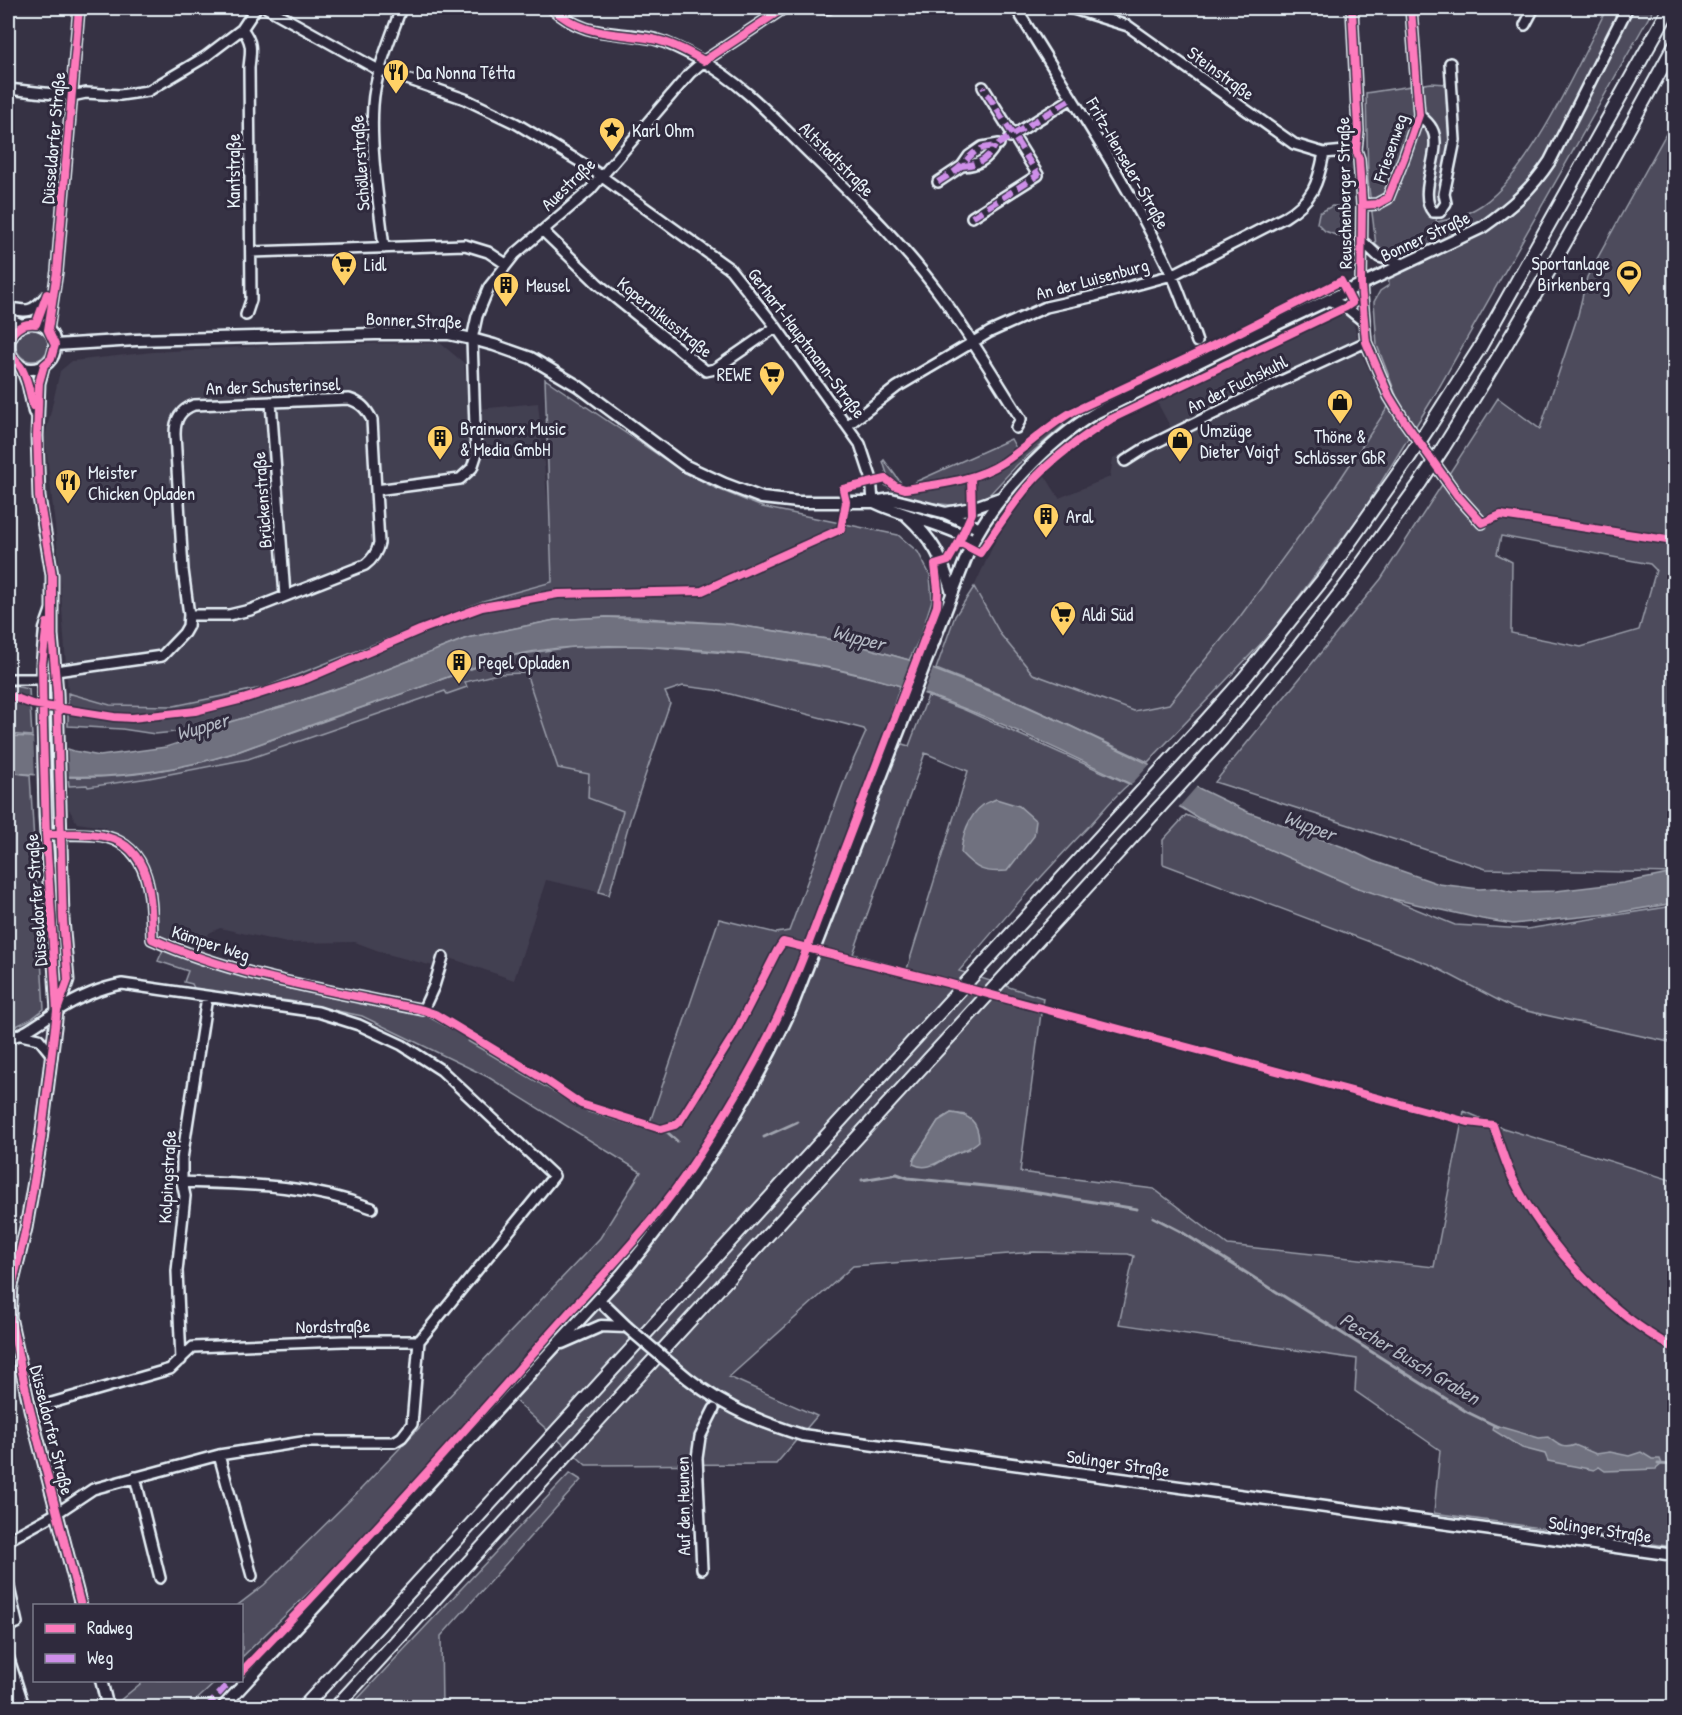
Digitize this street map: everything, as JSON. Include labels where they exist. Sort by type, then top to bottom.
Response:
[{"type":"highway","points":[[303,1707],[1119,818],[1282,632],[1328,573],[1406,462],[1479,348],[1670,8]]},
{"type":"highway","points":[[335,1707],[1222,739],[1299,646],[1420,483],[1500,358],[1674,46]]},
{"type":"main road","name":"Bonner Straße","points":[[222,1707],[599,1300],[661,1228],[713,1154],[773,1048],[806,972],[973,540],[1004,497],[1039,457],[1082,421],[1233,345],[1483,227],[1521,198],[1550,161],[1627,8]]},
{"type":"main road","points":[[8,308],[26,312],[37,308],[46,297]]},
{"type":"main road","points":[[8,318],[21,326],[36,324],[48,330],[55,345],[51,359],[44,365],[37,368],[21,366],[15,361],[8,341],[21,326]]},
{"type":"main road","name":"Bonner Straße","points":[[55,345],[136,340],[449,334],[494,345],[531,358],[578,386],[684,465],[724,484],[762,498],[798,502],[873,502],[891,499],[946,513],[980,529]]},
{"type":"main road","name":"Düsseldorfer Straße","points":[[44,365],[39,383],[40,506],[52,575],[63,919],[68,980],[57,1011]]},
{"type":"main road","name":"Düsseldorfer Straße","points":[[21,366],[33,404],[38,436]]},
{"type":"main road","points":[[946,513],[972,508],[1004,497]]},
{"type":"main road","name":"Bonner Straße","points":[[873,502],[926,519],[973,540]]},
{"type":"main road","points":[[903,513],[925,533],[936,549],[952,593]]},
{"type":"main road","name":"Düsseldorfer Straße","points":[[52,609],[45,629],[42,679],[46,834],[57,1011],[41,1140],[9,1308],[18,1354],[81,1604]]},
{"type":"main road","points":[[46,834],[61,834]]},
{"type":"main road","name":"Solinger Straße","points":[[599,1300],[692,1382],[729,1407],[750,1418],[802,1435],[1674,1556]]},
{"type":"main road","points":[[556,1346],[600,1326],[627,1327]]},
{"type":"main road","points":[[102,1682],[108,1707]]},
{"type":"street","name":"Düsseldorfer Straße","points":[[48,330],[57,271],[80,8]]},
{"type":"street","points":[[8,89],[72,96],[86,93],[120,95],[147,91],[205,57],[242,29],[256,8]]},
{"type":"street","name":"Gerhart-Hauptmann-Straße","points":[[267,8],[380,71],[483,107],[517,124],[587,166],[672,225],[730,269],[848,425],[864,452],[872,482],[873,502]]},
{"type":"street","name":"Schöllerstraße","points":[[384,248],[375,159],[373,104],[380,71],[401,8]]},
{"type":"street","name":"Altstadtstraße","points":[[552,8],[572,23],[585,29],[603,34],[653,39],[672,45],[704,61],[759,104],[885,230],[942,297],[1021,419],[1016,428]]},
{"type":"street","points":[[704,61],[784,8]]},
{"type":"street","points":[[821,8],[829,8]]},
{"type":"street","name":"Fritz-Henseler-Straße","points":[[1016,8],[1124,185],[1172,275],[1197,342]]},
{"type":"street","name":"Steinstraße","points":[[1070,8],[1128,26],[1281,137],[1294,144],[1324,153],[1356,150]]},
{"type":"street","name":"Reuschenberger Straße","points":[[1352,8],[1358,131],[1356,150],[1359,159],[1362,205],[1361,285],[1366,342],[1389,396],[1405,422],[1456,495],[1482,523]]},
{"type":"street","name":"Friesenweg","points":[[1362,205],[1377,204],[1388,198],[1419,115],[1411,8]]},
{"type":"street","points":[[1525,26],[1534,8]]},
{"type":"street","name":"Kantstraße","points":[[242,29],[249,37],[252,47],[249,67],[251,300],[246,315]]},
{"type":"street","name":"Auestraße","points":[[472,339],[481,304],[489,287],[506,264],[590,190],[690,73],[704,61]]},
{"type":"street","name":"Friesenweg","points":[[1419,115],[1434,131],[1435,145],[1428,192],[1429,205],[1433,212],[1440,212],[1446,203],[1444,194],[1455,140],[1450,63]]},
{"type":"street","points":[[972,217],[1038,175],[1011,136],[983,87]]},
{"type":"street","points":[[1011,136],[1071,99]]},
{"type":"street","points":[[938,182],[962,166],[975,165],[988,157],[997,145]]},
{"type":"street","name":"An der Luisenburg","points":[[848,425],[897,387],[972,342],[1009,323],[1046,307],[1095,297],[1172,275],[1242,241],[1299,209],[1313,192],[1320,178],[1324,153]]},
{"type":"street","name":"Kopernikusstraße","points":[[543,231],[598,284],[708,372],[776,327]]},
{"type":"street","points":[[1361,240],[1379,258],[1404,264]]},
{"type":"street","points":[[251,252],[465,245],[488,252],[506,264]]},
{"type":"street","name":"Düsseldorfer Straße","points":[[36,324],[57,271]]},
{"type":"street","points":[[1328,300],[1346,307],[1363,321]]},
{"type":"street","points":[[56,670],[162,656],[184,633],[188,626],[189,615],[240,613],[372,561],[379,543],[376,490],[460,479],[472,468],[476,456],[472,339]]},
{"type":"street","name":"An der Fuchskuhl","points":[[1125,461],[1147,447],[1262,390],[1366,342]]},
{"type":"street","name":"An der Schusterinsel","points":[[189,615],[183,570],[175,423],[179,414],[194,405],[349,399],[359,403],[367,410],[372,420],[376,490]]},
{"type":"street","name":"Brückenstraße","points":[[271,402],[285,596]]},
{"type":"street","points":[[8,679],[42,679]]},
{"type":"street","name":"Kämper Weg","points":[[61,834],[108,837],[128,849],[140,861],[146,872],[149,885],[152,939],[206,959],[276,979],[423,1010],[434,986],[443,957]]},
{"type":"street","points":[[8,1039],[21,1035],[57,1011],[105,987],[122,984],[326,1013],[359,1025],[402,1046],[441,1070],[554,1176],[419,1341],[412,1424],[402,1437],[394,1442],[302,1442],[219,1455],[93,1489],[57,1513],[8,1540]]},
{"type":"street","name":"Kolpingstraße","points":[[181,1360],[177,1272],[185,1196],[182,1182],[185,1131],[207,997]]},
{"type":"street","points":[[21,1035],[39,1039],[52,1055]]},
{"type":"street","points":[[182,1182],[286,1186],[322,1192],[372,1208]]},
{"type":"street","name":"Nordstraße","points":[[48,1404],[170,1369],[193,1347],[343,1341],[419,1341]]},
{"type":"street","name":"Auf den Heunen","points":[[702,1569],[697,1458],[700,1437],[714,1409]]},
{"type":"street","points":[[219,1455],[252,1576]]},
{"type":"street","points":[[135,1477],[160,1578]]},
{"type":"street","points":[[8,1584],[16,1623],[8,1626]]},
{"type":"street","points":[[8,1656],[23,1703],[28,1707]]},
{"type":"shaded area","points":[[1607,8],[1654,8],[1433,398],[1362,513],[1273,631],[1148,762],[1012,699],[936,669],[955,616],[974,587],[1001,635],[1033,674],[1134,711],[1169,704],[1239,618],[1335,487],[1396,395],[1377,345],[1374,302],[1380,291],[1389,285],[1386,253],[1376,245],[1368,180],[1366,93],[1431,83],[1447,84],[1451,138],[1436,222],[1451,219],[1475,209],[1495,195],[1514,173],[1533,147],[1567,88]]},
{"type":"shaded area","points":[[1667,132],[1674,136],[1674,873],[1486,869],[1215,782],[1381,579],[1498,398],[1540,429],[1578,315],[1587,277]],"holes":[[[1501,536],[1650,564],[1656,570],[1639,630],[1581,647],[1511,633],[1512,562],[1497,554]]]},
{"type":"shaded area","points":[[1332,206],[1348,207],[1341,237],[1325,231],[1317,223],[1319,213]]},
{"type":"shaded area","points":[[1344,310],[1352,319],[1364,360],[1388,408],[1322,505],[1239,618],[1169,704],[1134,712],[1032,674],[1001,635],[974,587],[1005,520],[1040,476],[1044,474],[1059,498],[1110,477],[1113,458],[1171,428],[1156,400]]},
{"type":"shaded area","points":[[32,329],[43,334],[48,345],[43,356],[32,361],[21,356],[16,345],[21,334]]},
{"type":"shaded area","points":[[440,343],[464,363],[469,410],[538,403],[550,526],[552,582],[483,601],[266,687],[174,706],[110,705],[68,693],[58,552],[45,437],[60,371],[72,361],[153,352],[302,344]]},
{"type":"shaded area","points":[[545,379],[678,468],[713,487],[762,507],[898,535],[918,552],[930,575],[932,600],[921,635],[909,660],[846,642],[730,624],[633,617],[555,620],[467,638],[350,684],[206,729],[155,734],[122,729],[68,726],[68,693],[110,705],[174,706],[266,687],[483,601],[552,582]]},
{"type":"shaded area","points":[[1061,420],[1064,425],[1017,465],[990,494],[974,503],[973,480],[1010,461]]},
{"type":"shaded area","points":[[1011,439],[1017,450],[978,473],[934,484],[907,486]]},
{"type":"shaded area","points":[[884,460],[903,485],[890,480]]},
{"type":"shaded area","points":[[969,480],[970,504],[960,505],[911,498],[889,488],[882,482],[903,491]]},
{"type":"shaded area","points":[[644,646],[761,656],[834,669],[900,686],[883,738],[909,746],[928,696],[965,710],[1129,784],[1040,878],[959,971],[1043,998],[1020,1172],[1154,1189],[1228,1245],[1434,1267],[1464,1111],[1503,1128],[1674,1181],[1674,1547],[1434,1513],[1440,1450],[1355,1391],[1357,1359],[1119,1324],[1134,1256],[1034,1252],[853,1266],[729,1377],[817,1416],[776,1464],[586,1465],[500,1387],[330,1572],[243,1656],[243,1604],[239,1604],[264,1585],[359,1491],[600,1238],[641,1172],[488,1077],[362,1016],[290,1001],[195,990],[192,984],[184,982],[188,971],[158,961],[163,950],[203,965],[425,1015],[492,1051],[591,1112],[660,1132],[674,1130],[692,1109],[692,1098],[680,1115],[671,1122],[659,1124],[650,1122],[719,919],[776,933],[789,931],[846,776],[866,732],[864,729],[715,690],[683,686],[665,692],[670,703],[630,820],[609,895],[599,892],[623,811],[588,798],[589,774],[558,768],[526,673],[497,674],[465,682],[467,687],[447,694],[445,691],[248,759],[88,787],[87,785],[69,786],[68,777],[154,772],[216,758],[515,655],[573,647]],"holes":[[[925,753],[968,771],[907,969],[853,954]],[[951,1113],[966,1115],[969,1149],[953,1154],[935,1165],[914,1159],[938,1121]]]},
{"type":"shaded area","points":[[527,673],[558,768],[589,774],[623,810],[599,892],[546,880],[514,980],[450,958],[433,966],[387,954],[355,942],[287,943],[220,928],[209,933],[202,955],[165,941],[158,933],[152,875],[143,855],[129,841],[104,827],[77,823],[69,809],[69,786],[88,785],[88,787],[212,767],[323,734],[446,691],[447,694],[467,686],[465,682],[497,674]]},
{"type":"shaded area","points":[[8,685],[29,689],[32,736],[8,734]]},
{"type":"shaded area","points":[[8,772],[30,775],[44,1009],[31,1019],[8,1030]]},
{"type":"shaded area","points":[[1186,815],[1455,925],[1527,929],[1674,906],[1674,1043],[1513,1008],[1431,965],[1163,864],[1163,840]]},
{"type":"shaded area","points":[[570,1473],[581,1480],[441,1636],[442,1707],[350,1707]]},
{"type":"shaded area","points":[[143,1682],[216,1682],[189,1707],[120,1707],[118,1702]]},
{"type":"water","points":[[606,617],[730,624],[846,642],[909,660],[1010,699],[1064,723],[1248,812],[1439,884],[1479,889],[1496,888],[1512,892],[1556,891],[1623,883],[1674,873],[1674,903],[1609,914],[1513,924],[1389,898],[1355,887],[1198,818],[1182,808],[1040,741],[931,696],[841,670],[760,656],[705,650],[617,646],[535,651],[477,666],[237,752],[180,767],[124,775],[95,776],[8,772],[8,736],[30,737],[74,751],[100,756],[166,747],[203,735],[206,729],[350,684],[467,638],[555,620]]},
{"type":"water","points":[[996,799],[1019,806],[1036,821],[1034,836],[1007,871],[981,869],[961,853],[964,834],[973,815],[983,805]]},
{"type":"water","points":[[951,1113],[968,1117],[974,1123],[979,1141],[970,1148],[929,1166],[913,1164],[938,1121]]},
{"type":"water","points":[[1494,1425],[1539,1438],[1548,1437],[1560,1446],[1575,1445],[1596,1454],[1610,1452],[1629,1456],[1641,1452],[1652,1459],[1660,1459],[1662,1464],[1656,1469],[1605,1471],[1599,1467],[1594,1470],[1548,1461],[1545,1454],[1522,1448],[1493,1430]]},
{"type":"pier","points":[[914,658],[934,666],[922,697],[902,690]]},
{"type":"pier","points":[[33,735],[67,745],[69,780],[35,778]]},
{"type":"pier","points":[[1153,761],[1199,784],[1177,809],[1129,787]]},
{"type":"waterway","name":"Pescher Busch Graben","points":[[469,1041],[588,1111],[659,1132],[667,1132],[677,1141]]},
{"type":"waterway","name":"Pescher Busch Graben","points":[[764,1137],[797,1122]]},
{"type":"waterway","name":"Pescher Busch Graben","points":[[862,1180],[897,1174],[908,1178],[1014,1189],[1137,1209]]},
{"type":"waterway","name":"Pescher Busch Graben","points":[[1153,1217],[1180,1231],[1467,1412],[1498,1427]]},
{"type":"waterway","name":"Pescher Busch Graben","points":[[1658,1464],[1674,1465]]},
{"type":"marked path","points":[[972,217],[1038,175],[983,87]]},
{"type":"marked path","points":[[938,182],[957,170],[976,151],[995,146],[1071,99]]},
{"type":"marked path","points":[[962,166],[982,161],[995,146]]},
{"type":"marked path","points":[[206,1708],[230,1682]]},
{"type":"cycle path","points":[[57,1011],[68,980],[63,919],[57,693],[52,635],[52,575],[39,497],[37,436],[39,383],[44,365],[51,359],[55,345],[48,330],[57,271],[79,8]]},
{"type":"cycle path","points":[[552,8],[575,24],[587,29],[659,40],[704,61],[784,8]]},
{"type":"cycle path","points":[[1352,8],[1358,131],[1356,150],[1359,159],[1362,205],[1361,285],[1366,342],[1389,396],[1457,495],[1482,523],[1501,515],[1674,541]]},
{"type":"cycle path","points":[[1362,205],[1377,204],[1388,198],[1419,115],[1411,8]]},
{"type":"cycle path","points":[[8,695],[32,704],[114,717],[132,718],[195,711],[306,679],[420,630],[482,607],[558,594],[702,591],[841,529],[846,502],[843,489],[886,479],[895,486],[905,489],[956,481],[981,474],[1004,462],[1054,423],[1072,412],[1196,354],[1341,281],[1352,303],[1111,419],[1067,449],[1038,475],[1016,501],[980,553],[959,542]]},
{"type":"cycle path","points":[[33,406],[26,378],[12,356],[9,341],[19,328],[36,324],[47,294]]},
{"type":"cycle path","points":[[243,1670],[397,1505],[626,1250],[663,1206],[726,1113],[769,1035],[808,946],[937,606],[935,565],[948,561],[972,513],[971,478]]},
{"type":"cycle path","points":[[47,623],[42,664],[43,727],[46,834],[57,1011],[41,1140],[26,1228],[12,1286],[10,1317],[30,1409],[80,1604]]},
{"type":"cycle path","points":[[46,834],[100,835],[122,843],[133,853],[146,878],[151,909],[152,939],[184,952],[251,973],[435,1014],[581,1104],[661,1129],[680,1121],[735,1033],[783,942],[947,983],[1468,1122],[1493,1125],[1512,1177],[1542,1227],[1560,1251],[1602,1296],[1625,1316],[1674,1348]]},
{"type":"place","name":"Da Nonna Tétta","points":[[396,95]]},
{"type":"place","name":"Karl Ohm","points":[[612,153]]},
{"type":"place","name":"Lidl","points":[[344,287]]},
{"type":"place","name":"Sportanlage Birkenberg","points":[[1629,296]]},
{"type":"place","name":"Meusel","points":[[506,308]]},
{"type":"place","name":"REWE","points":[[772,397]]},
{"type":"place","name":"Thöne & Schlösser GbR","points":[[1340,425]]},
{"type":"place","name":"Brainworx Music & Media GmbH","points":[[440,461]]},
{"type":"place","name":"Umzüge Dieter Voigt","points":[[1180,463]]},
{"type":"place","name":"Meister Chicken Opladen","points":[[68,505]]},
{"type":"place","name":"Aral","points":[[1046,539]]},
{"type":"place","name":"Aldi Süd","points":[[1063,637]]},
{"type":"place","name":"Pegel Opladen","points":[[459,685]]},
{"type":"water label","name":"Wupper","points":[[859,637]]},
{"type":"water label","name":"Wupper","points":[[202,726]]},
{"type":"water label","name":"Wupper","points":[[1310,825]]}]
